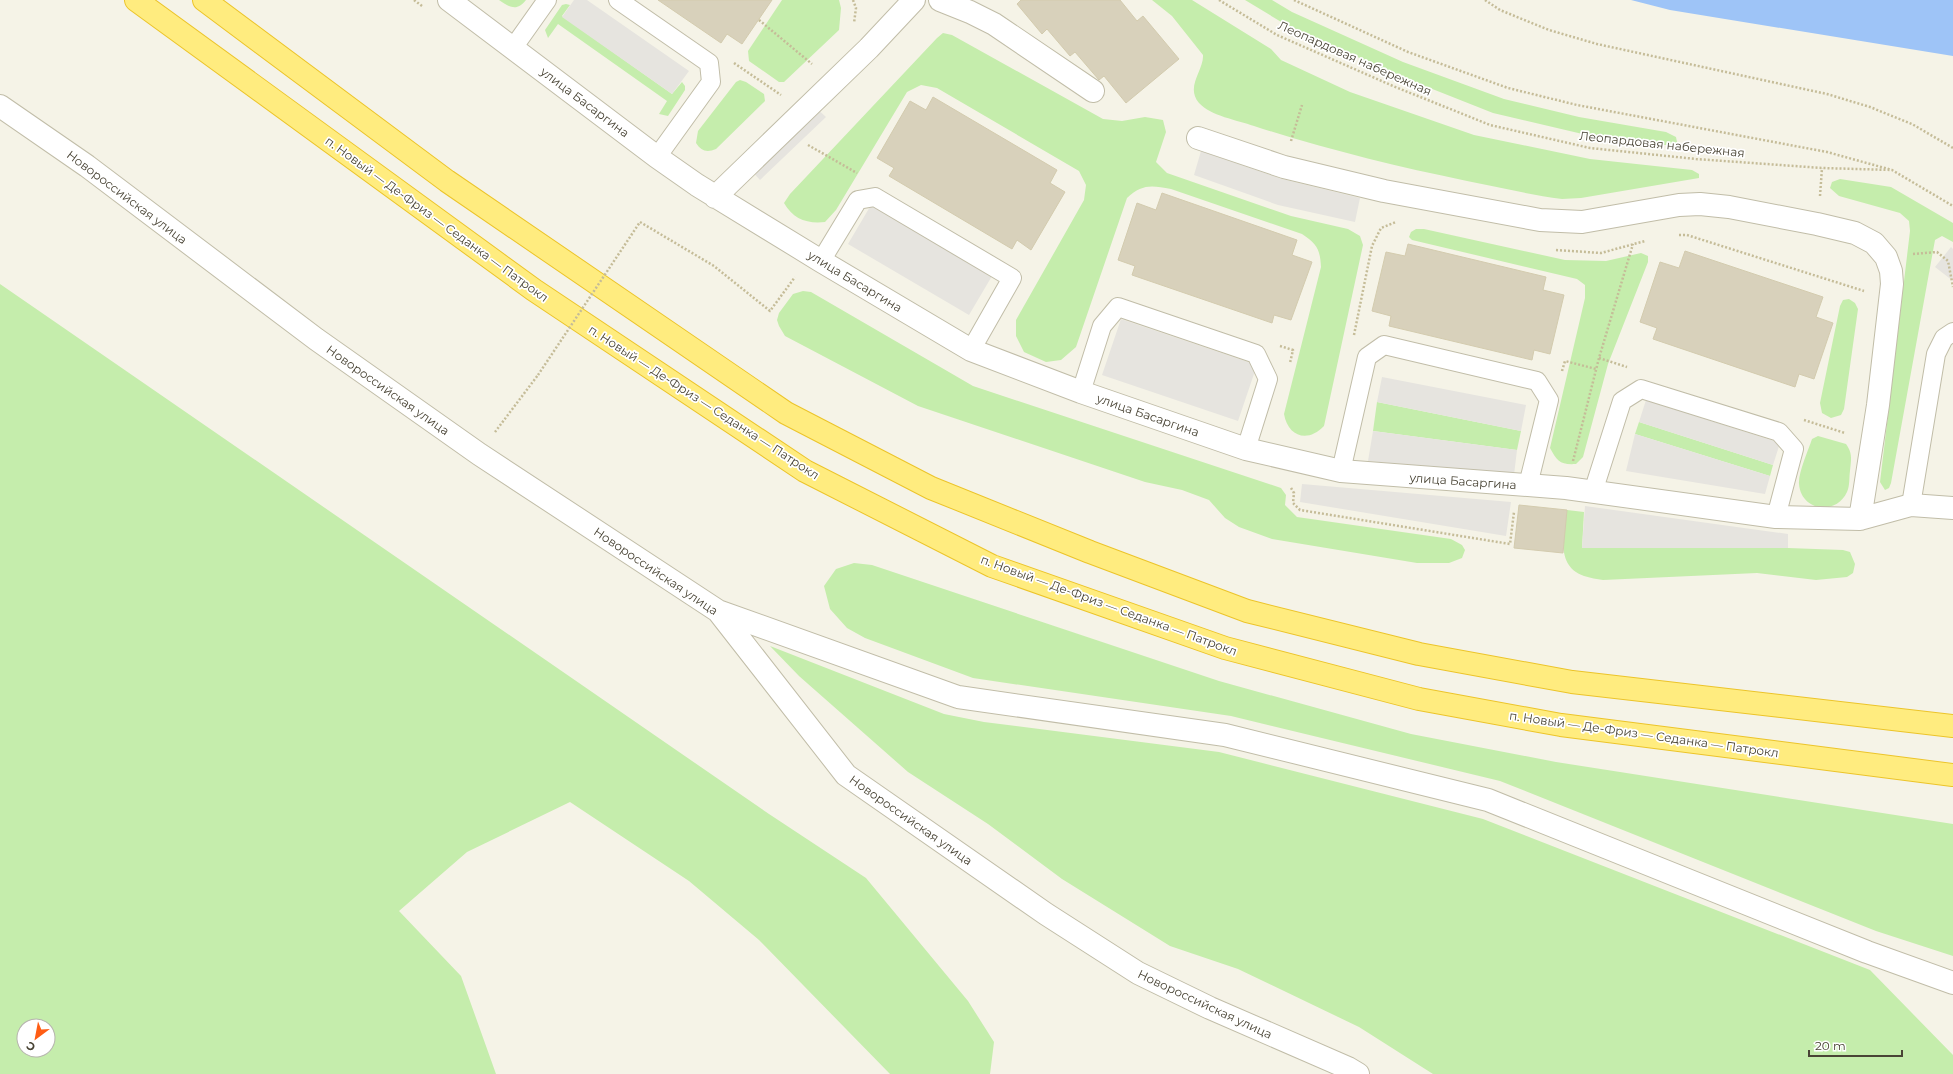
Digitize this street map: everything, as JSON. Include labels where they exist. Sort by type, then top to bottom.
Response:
[{"type":"highway","name":"п. Новый — Де-Фриз — Седанка — Патрокл","points":[[136,0],[534,290],[805,471],[992,566],[1224,648],[1419,699],[1561,725],[1953,775]]},
{"type":"highway","points":[[204,0],[447,181],[786,413],[939,491],[1090,552],[1247,610],[1419,654],[1572,682],[1953,726]]},
{"type":"street","points":[[715,197],[869,48],[914,0]]},
{"type":"street","points":[[940,0],[970,12],[994,24],[1093,91]]},
{"type":"street","name":"улица Басаргина","points":[[452,1],[656,157],[715,197],[971,350],[1081,392],[1246,449],[1341,471],[1566,488],[1776,518],[1860,519],[1911,505],[1953,508]]},
{"type":"street","name":"Новороссийская улица","points":[[0,106],[87,166],[316,339],[446,431],[718,611],[846,775],[1046,914],[1138,973],[1192,1000],[1348,1068],[1358,1074]]},
{"type":"street","points":[[1198,138],[1284,167],[1384,191],[1540,220],[1582,222],[1679,205],[1700,204],[1729,207],[1817,224],[1855,233],[1874,243],[1886,257],[1891,270],[1892,284],[1878,405],[1860,519]]},
{"type":"street","points":[[718,611],[958,697],[1225,735],[1488,800],[1867,952],[1953,983]]},
{"type":"lane","points":[[513,48],[547,0]]},
{"type":"lane","points":[[618,0],[709,63],[711,82],[656,157]]},
{"type":"lane","points":[[821,261],[858,200],[875,197],[889,205],[1012,278],[971,350]]},
{"type":"lane","points":[[1081,392],[1102,326],[1118,307],[1256,354],[1268,379],[1246,449]]},
{"type":"lane","points":[[1911,505],[1936,354],[1944,338],[1953,332]]},
{"type":"lane","points":[[1341,471],[1367,357],[1384,345],[1537,381],[1549,400],[1528,486]]},
{"type":"lane","points":[[1593,492],[1622,401],[1641,389],[1779,432],[1794,448],[1776,518]]},
{"type":"path","points":[[853,0],[856,8],[853,27]]},
{"type":"path","name":"Леопардовая набережная","points":[[1218,0],[1277,35],[1393,86],[1490,125],[1597,148],[1696,159],[1784,164],[1822,168],[1892,170]]},
{"type":"path","name":"Леопардовая набережная","points":[[1294,0],[1408,52],[1508,88],[1577,105],[1786,143],[1827,152],[1892,170],[1953,206]]},
{"type":"path","points":[[1485,0],[1500,10],[1549,30],[1597,44],[1827,94],[1870,107],[1912,124],[1953,148]]},
{"type":"path","points":[[759,20],[817,68]]},
{"type":"path","points":[[1284,167],[1302,105]]},
{"type":"path","points":[[504,420],[538,375],[640,222],[714,266],[770,311],[796,275]]},
{"type":"path","points":[[1354,336],[1372,246],[1381,228],[1398,222]]},
{"type":"path","points":[[1674,234],[1687,235],[1865,291],[1867,295]]},
{"type":"path","points":[[1550,248],[1564,252],[1601,253],[1647,240]]},
{"type":"path","points":[[1566,488],[1599,358],[1633,244]]},
{"type":"path","points":[[1937,252],[1948,260],[1953,287]]},
{"type":"path","points":[[1599,358],[1629,367]]},
{"type":"path","points":[[1798,418],[1851,435]]},
{"type":"green space","points":[[499,0],[526,0],[523,4],[513,7],[506,5]]},
{"type":"green space","points":[[782,0],[839,0],[841,8],[839,30],[784,82],[779,82],[749,61],[748,51]]},
{"type":"green space","points":[[1152,0],[1192,0],[1271,49],[1281,60],[1350,92],[1474,135],[1590,159],[1692,170],[1699,174],[1699,178],[1581,198],[1562,199],[1514,191],[1386,163],[1333,150],[1225,117],[1204,107],[1195,97],[1194,85],[1203,61],[1203,55],[1172,16]]},
{"type":"green space","points":[[1245,0],[1272,0],[1292,12],[1403,62],[1504,99],[1579,117],[1666,132],[1676,137],[1677,142],[1672,145],[1662,145],[1591,136],[1493,113],[1397,75],[1283,23]]},
{"type":"green space","points":[[562,5],[570,5],[562,16],[672,94],[682,82],[685,86],[685,90],[668,116],[659,114],[667,101],[558,24],[548,38],[545,30]]},
{"type":"green space","points":[[943,33],[952,35],[1103,119],[1122,121],[1145,117],[1163,120],[1166,132],[1156,162],[1167,173],[1291,216],[1348,229],[1360,236],[1363,245],[1324,426],[1312,435],[1300,435],[1290,428],[1286,422],[1284,414],[1321,267],[1319,251],[1311,241],[1302,234],[1171,189],[1152,186],[1137,190],[1127,198],[1076,347],[1061,360],[1046,362],[1024,352],[1016,336],[1016,320],[1084,200],[1086,185],[1079,171],[937,88],[921,85],[907,92],[836,210],[825,222],[806,221],[796,217],[792,213],[784,203],[790,194]]},
{"type":"green space","points":[[740,80],[746,82],[764,94],[765,101],[716,149],[707,151],[700,148],[696,143],[698,131],[736,82]]},
{"type":"green space","points":[[1840,179],[1891,187],[1953,223],[1953,242],[1942,236],[1935,240],[1891,483],[1889,488],[1885,490],[1880,482],[1910,231],[1909,221],[1900,213],[1839,196],[1830,188],[1832,182]]},
{"type":"green space","points":[[1416,229],[1424,229],[1565,260],[1606,261],[1641,253],[1648,256],[1648,262],[1608,364],[1583,457],[1576,464],[1563,463],[1557,459],[1550,448],[1585,298],[1585,285],[1577,279],[1412,240],[1409,237],[1411,232]]},
{"type":"green space","points":[[0,284],[769,814],[866,878],[968,1001],[994,1042],[990,1074],[890,1074],[759,940],[689,881],[570,802],[467,852],[399,911],[461,976],[496,1074],[0,1074]]},
{"type":"green space","points":[[803,291],[811,292],[973,386],[1281,488],[1286,495],[1285,505],[1297,517],[1451,539],[1462,545],[1465,550],[1462,558],[1449,563],[1417,563],[1272,539],[1239,527],[1225,518],[1209,500],[1182,490],[1145,482],[918,406],[785,336],[777,320],[779,313],[793,294]]},
{"type":"green space","points":[[1849,299],[1855,303],[1858,309],[1844,409],[1841,415],[1831,418],[1822,413],[1820,403],[1840,306],[1843,300]]},
{"type":"green space","points":[[1377,402],[1521,431],[1517,450],[1373,431]]},
{"type":"green space","points":[[1639,422],[1773,465],[1770,476],[1635,434]]},
{"type":"green space","points":[[1818,436],[1846,444],[1851,454],[1848,490],[1842,500],[1835,505],[1828,507],[1812,505],[1801,493],[1799,484],[1802,468],[1812,439]]},
{"type":"green space","points":[[1567,510],[1584,512],[1582,548],[1788,548],[1843,550],[1850,552],[1855,564],[1853,573],[1847,577],[1816,580],[1757,573],[1603,580],[1584,576],[1575,571],[1569,565],[1565,557],[1563,539]]},
{"type":"green space","points":[[854,563],[872,565],[1219,681],[1411,734],[1556,762],[1953,824],[1953,956],[1876,931],[1500,781],[1231,716],[973,678],[865,638],[847,628],[830,609],[824,586],[836,569]]},
{"type":"green space","points":[[770,646],[944,714],[984,722],[1219,752],[1483,819],[1870,970],[1953,1055],[1953,1074],[1433,1074],[1359,1027],[1238,969],[1170,946],[1062,879],[988,824],[908,772],[799,676]]},
{"type":"shaded area","points":[[574,0],[587,0],[689,71],[672,94],[562,17]]},
{"type":"shaded area","points":[[814,106],[826,117],[760,180],[749,168]]},
{"type":"shaded area","points":[[1201,151],[1282,179],[1360,198],[1355,222],[1278,205],[1194,175]]},
{"type":"shaded area","points":[[871,205],[992,276],[969,315],[848,244]]},
{"type":"shaded area","points":[[1951,247],[1953,249],[1953,281],[1935,267]]},
{"type":"shaded area","points":[[1121,319],[1257,365],[1238,421],[1102,375]]},
{"type":"shaded area","points":[[1382,377],[1526,405],[1521,431],[1377,402]]},
{"type":"shaded area","points":[[1646,400],[1780,443],[1773,465],[1639,422]]},
{"type":"shaded area","points":[[1373,431],[1517,450],[1514,475],[1368,461]]},
{"type":"shaded area","points":[[1635,434],[1770,476],[1765,494],[1626,471]]},
{"type":"shaded area","points":[[1302,484],[1511,502],[1506,536],[1300,502]]},
{"type":"shaded area","points":[[1585,506],[1788,534],[1788,548],[1582,548]]},
{"type":"water","points":[[1631,0],[1953,0],[1953,56],[1670,10]]},
{"type":"building","points":[[658,0],[772,0],[742,44],[727,34],[721,43]]},
{"type":"building","points":[[1021,0],[1120,0],[1137,21],[1143,16],[1179,59],[1126,103],[1104,76],[1099,80],[1075,52],[1070,56],[1047,29],[1042,34],[1017,4]]},
{"type":"building","points":[[933,97],[1057,170],[1050,183],[1065,192],[1031,250],[1017,240],[1012,249],[889,176],[894,168],[877,158],[910,101],[926,110]]},
{"type":"building","points":[[1162,193],[1297,240],[1292,255],[1312,262],[1291,320],[1274,315],[1272,323],[1132,275],[1135,266],[1118,260],[1137,203],[1156,210]]},
{"type":"building","points":[[1408,244],[1546,277],[1543,290],[1564,295],[1550,354],[1534,350],[1532,360],[1389,326],[1391,316],[1372,311],[1386,252],[1405,256]]},
{"type":"building","points":[[1685,251],[1823,297],[1816,317],[1833,323],[1814,379],[1799,374],[1795,387],[1653,339],[1657,328],[1640,322],[1660,262],[1679,268]]},
{"type":"building","points":[[1519,505],[1567,510],[1563,553],[1514,548]]}]
